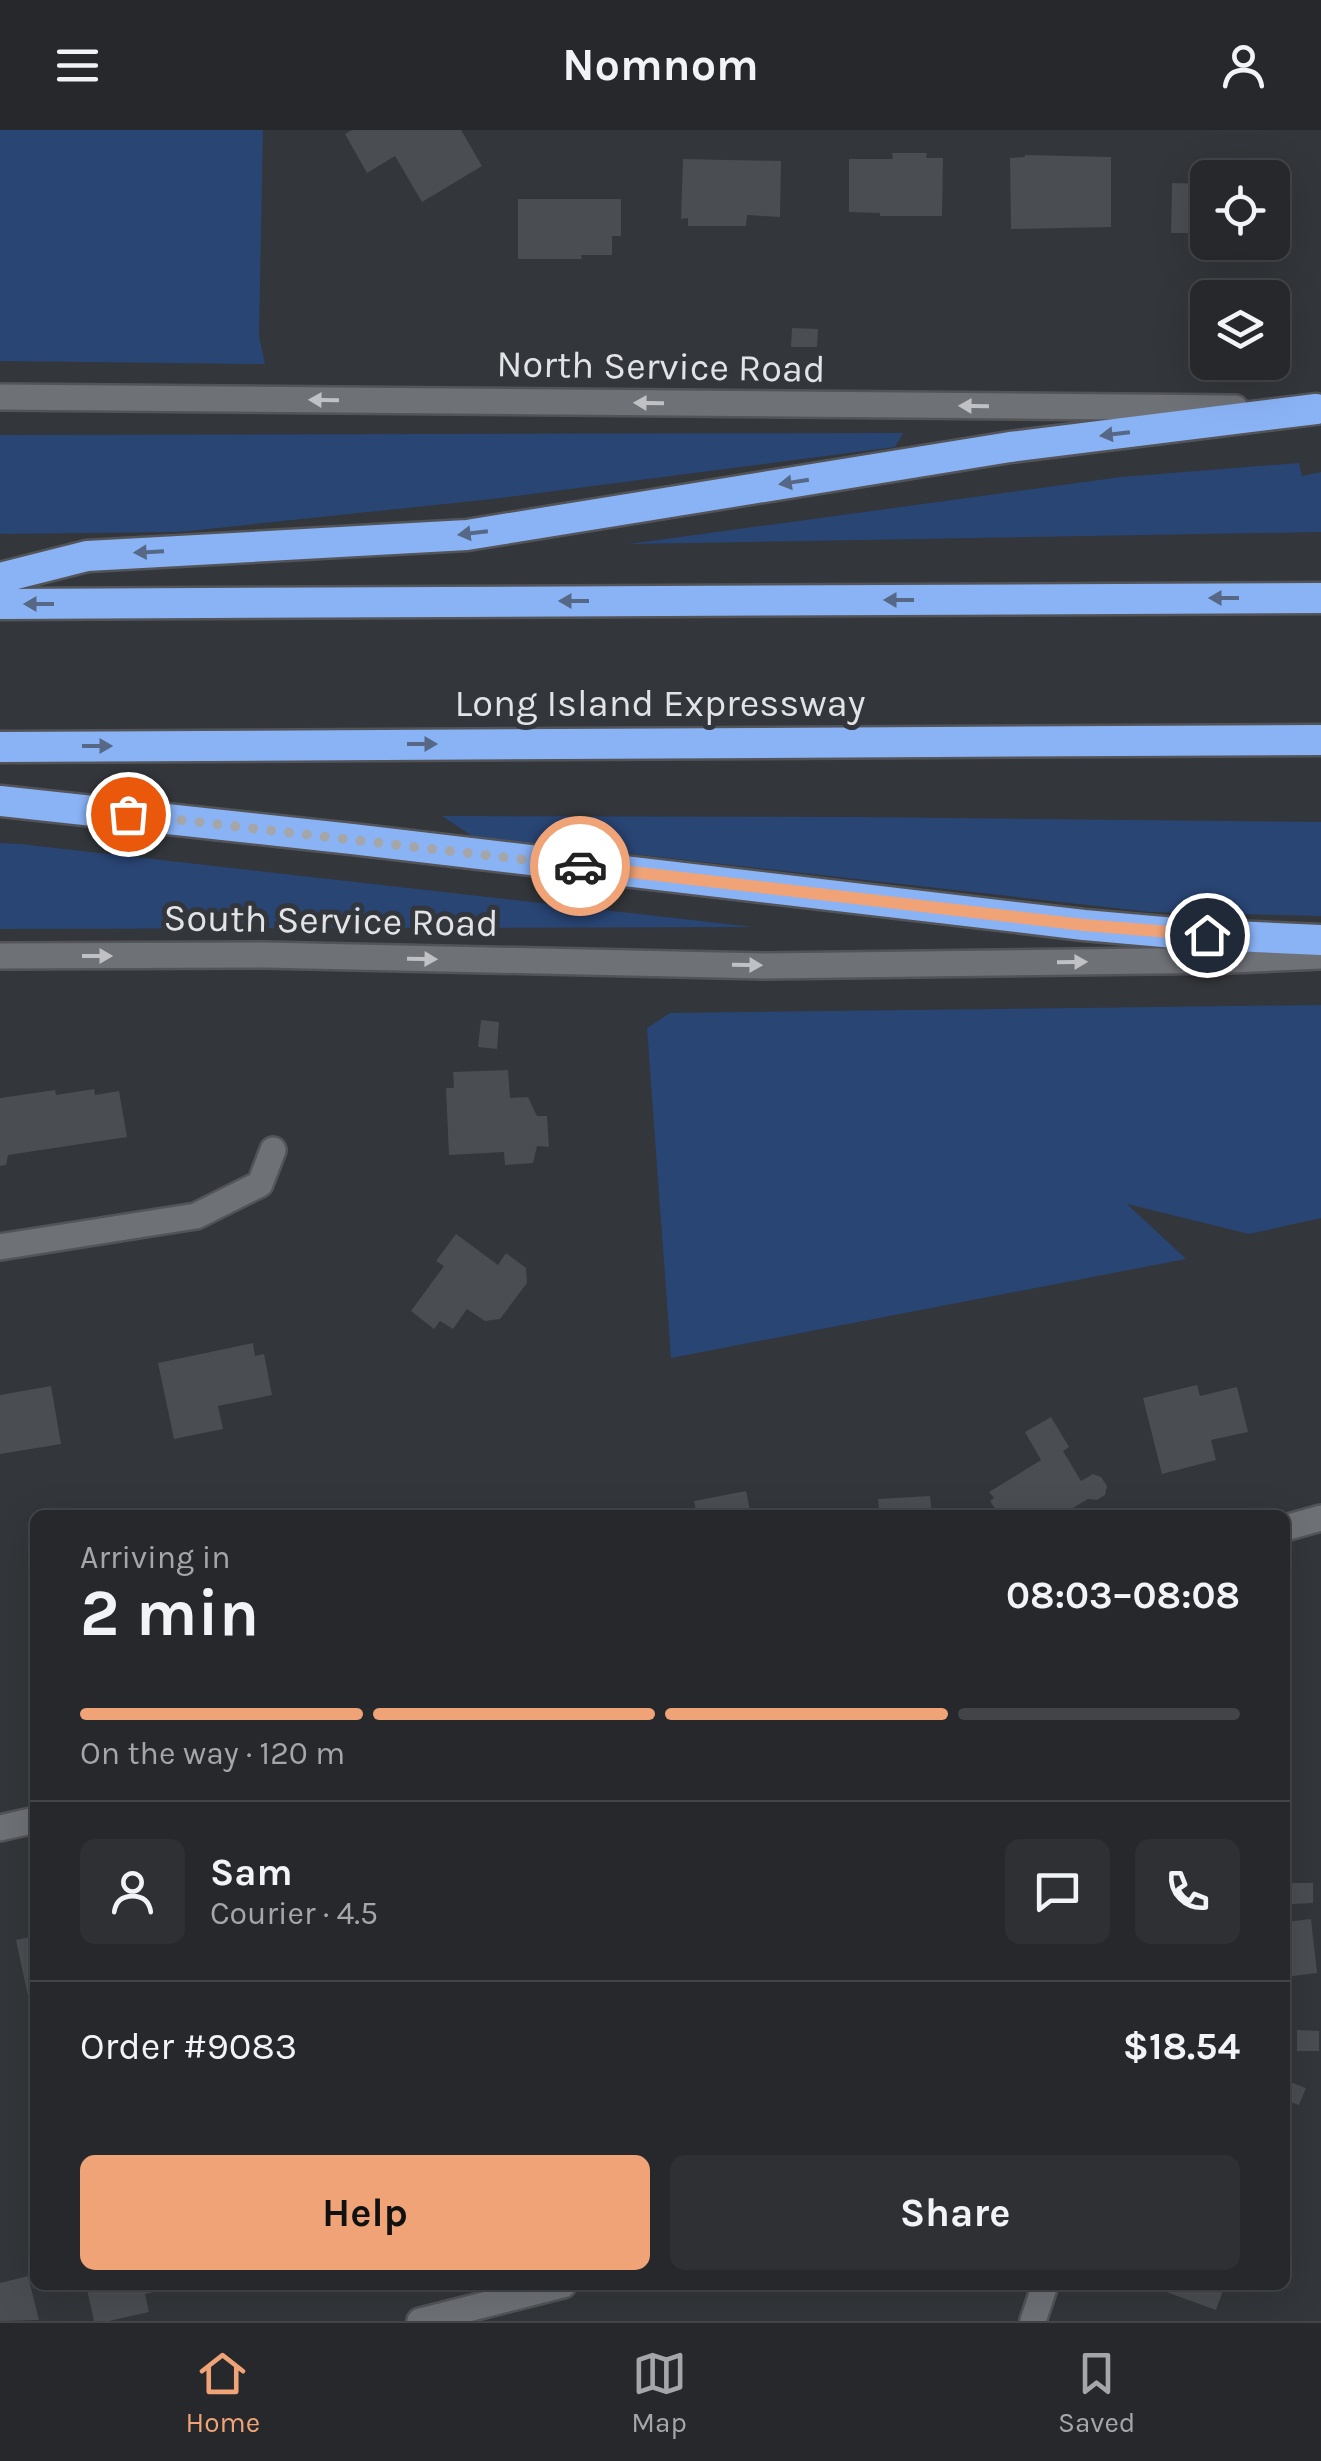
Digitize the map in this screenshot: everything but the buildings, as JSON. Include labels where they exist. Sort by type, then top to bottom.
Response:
[{"type":"highway","points":[[0,578],[87,556],[467,535],[1010,447],[1319,409]]},
{"type":"highway","points":[[0,604],[1321,598]]},
{"type":"highway","name":"Long Island Expressway","points":[[0,747],[1321,740]]},
{"type":"highway","points":[[0,801],[1084,925],[1321,940]]},
{"type":"main road","name":"North Service Road","points":[[0,397],[1319,409]]},
{"type":"main road","name":"South Service Road","points":[[0,956],[284,956],[765,966],[1321,956]]},
{"type":"main road","points":[[0,1247],[196,1216],[260,1184],[274,1150]]},
{"type":"main road","points":[[1290,1527],[1321,1518]]},
{"type":"main road","points":[[0,1828],[30,1821]]},
{"type":"main road","points":[[420,2321],[543,2290]]},
{"type":"main road","points":[[1033,2321],[1043,2290]]},
{"type":"shaded area","points":[[0,130],[263,130],[259,336],[265,364],[0,361]]},
{"type":"shaded area","points":[[903,433],[895,447],[492,499],[179,532],[0,534],[0,435]]},
{"type":"shaded area","points":[[1299,463],[1302,476],[1321,472],[1321,532],[629,544],[1121,477]]},
{"type":"shaded area","points":[[442,816],[1321,822],[1321,916],[1151,912],[472,836]]},
{"type":"shaded area","points":[[0,843],[20,844],[754,927],[0,929]]},
{"type":"shaded area","points":[[1321,1005],[1321,1218],[1249,1234],[1127,1204],[1186,1259],[671,1358],[647,1028],[670,1013]]},
{"type":"way so far","points":[[128,814],[580,866]]},
{"type":"route","points":[[580,866],[1084,925],[1207,935]]}]
